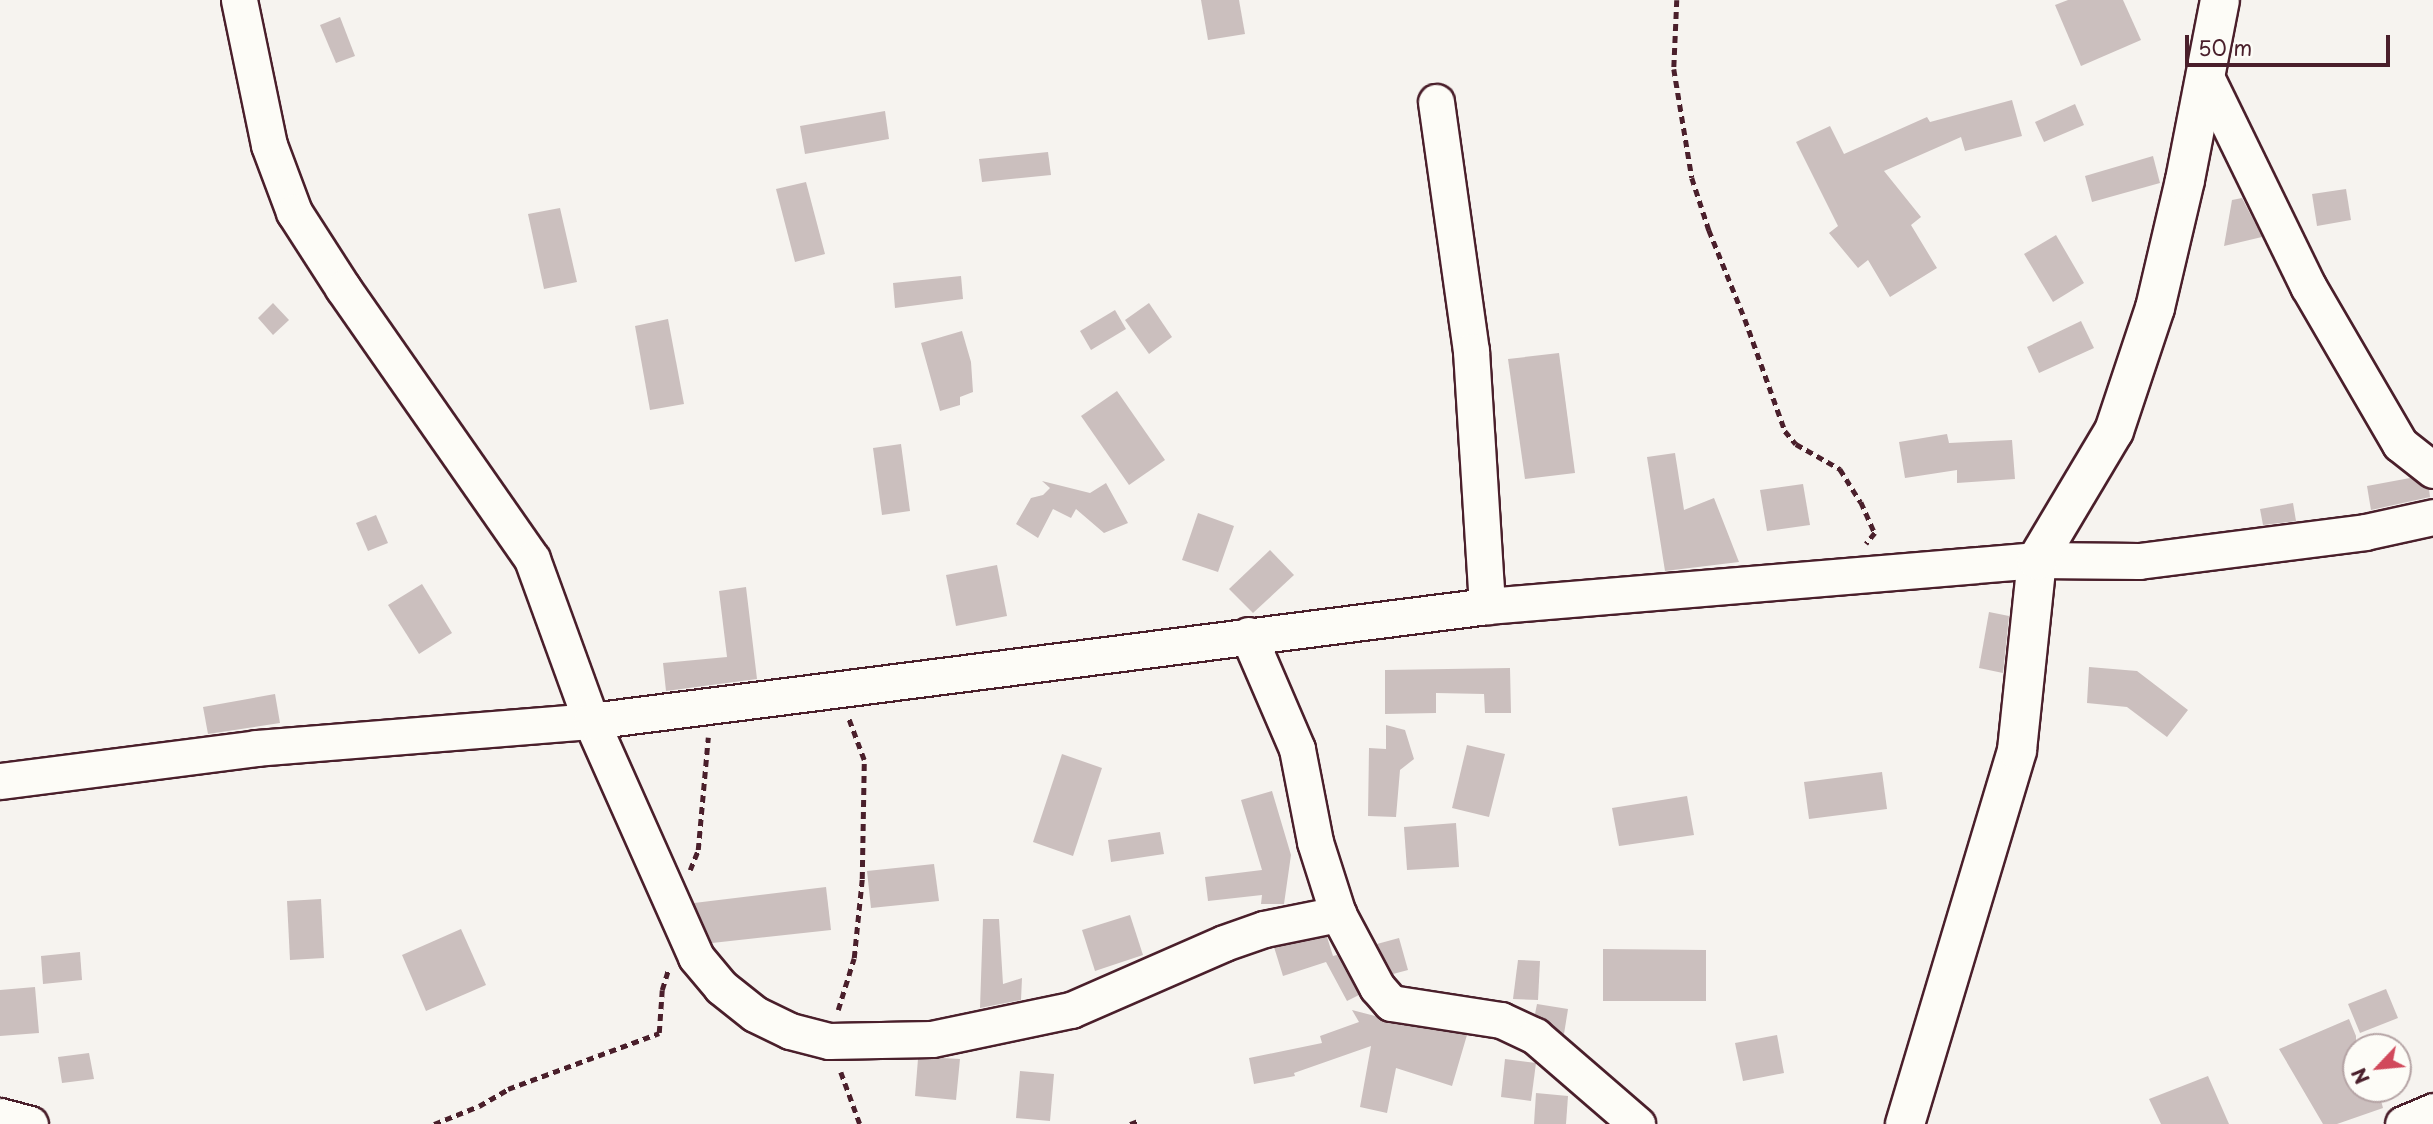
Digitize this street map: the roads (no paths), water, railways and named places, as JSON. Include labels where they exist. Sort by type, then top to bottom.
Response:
[{"type":"main road","points":[[1905,1124],[1949,986],[2017,750],[2037,560],[2114,431],[2155,308],[2206,77],[2220,0]]},
{"type":"street","points":[[239,0],[269,145],[294,212],[342,288],[532,559],[591,721],[696,957],[720,986],[755,1014],[790,1031],[829,1041],[932,1039],[1046,1017],[1095,1001],[1224,943],[1264,929],[1338,914]]},
{"type":"street","points":[[2206,77],[2308,286],[2400,444],[2433,470]]},
{"type":"street","points":[[1436,102],[1471,351],[1487,606]]},
{"type":"street","points":[[0,781],[256,748],[591,721],[1487,606],[2037,560],[2139,561],[2365,532],[2433,517]]},
{"type":"street","points":[[1248,635],[1297,749],[1315,842],[1338,914],[1377,987],[1391,1003],[1501,1020],[1535,1036],[1637,1124]]},
{"type":"street","points":[[2403,1124],[2433,1111]]},
{"type":"street","points":[[0,1116],[30,1124]]}]
